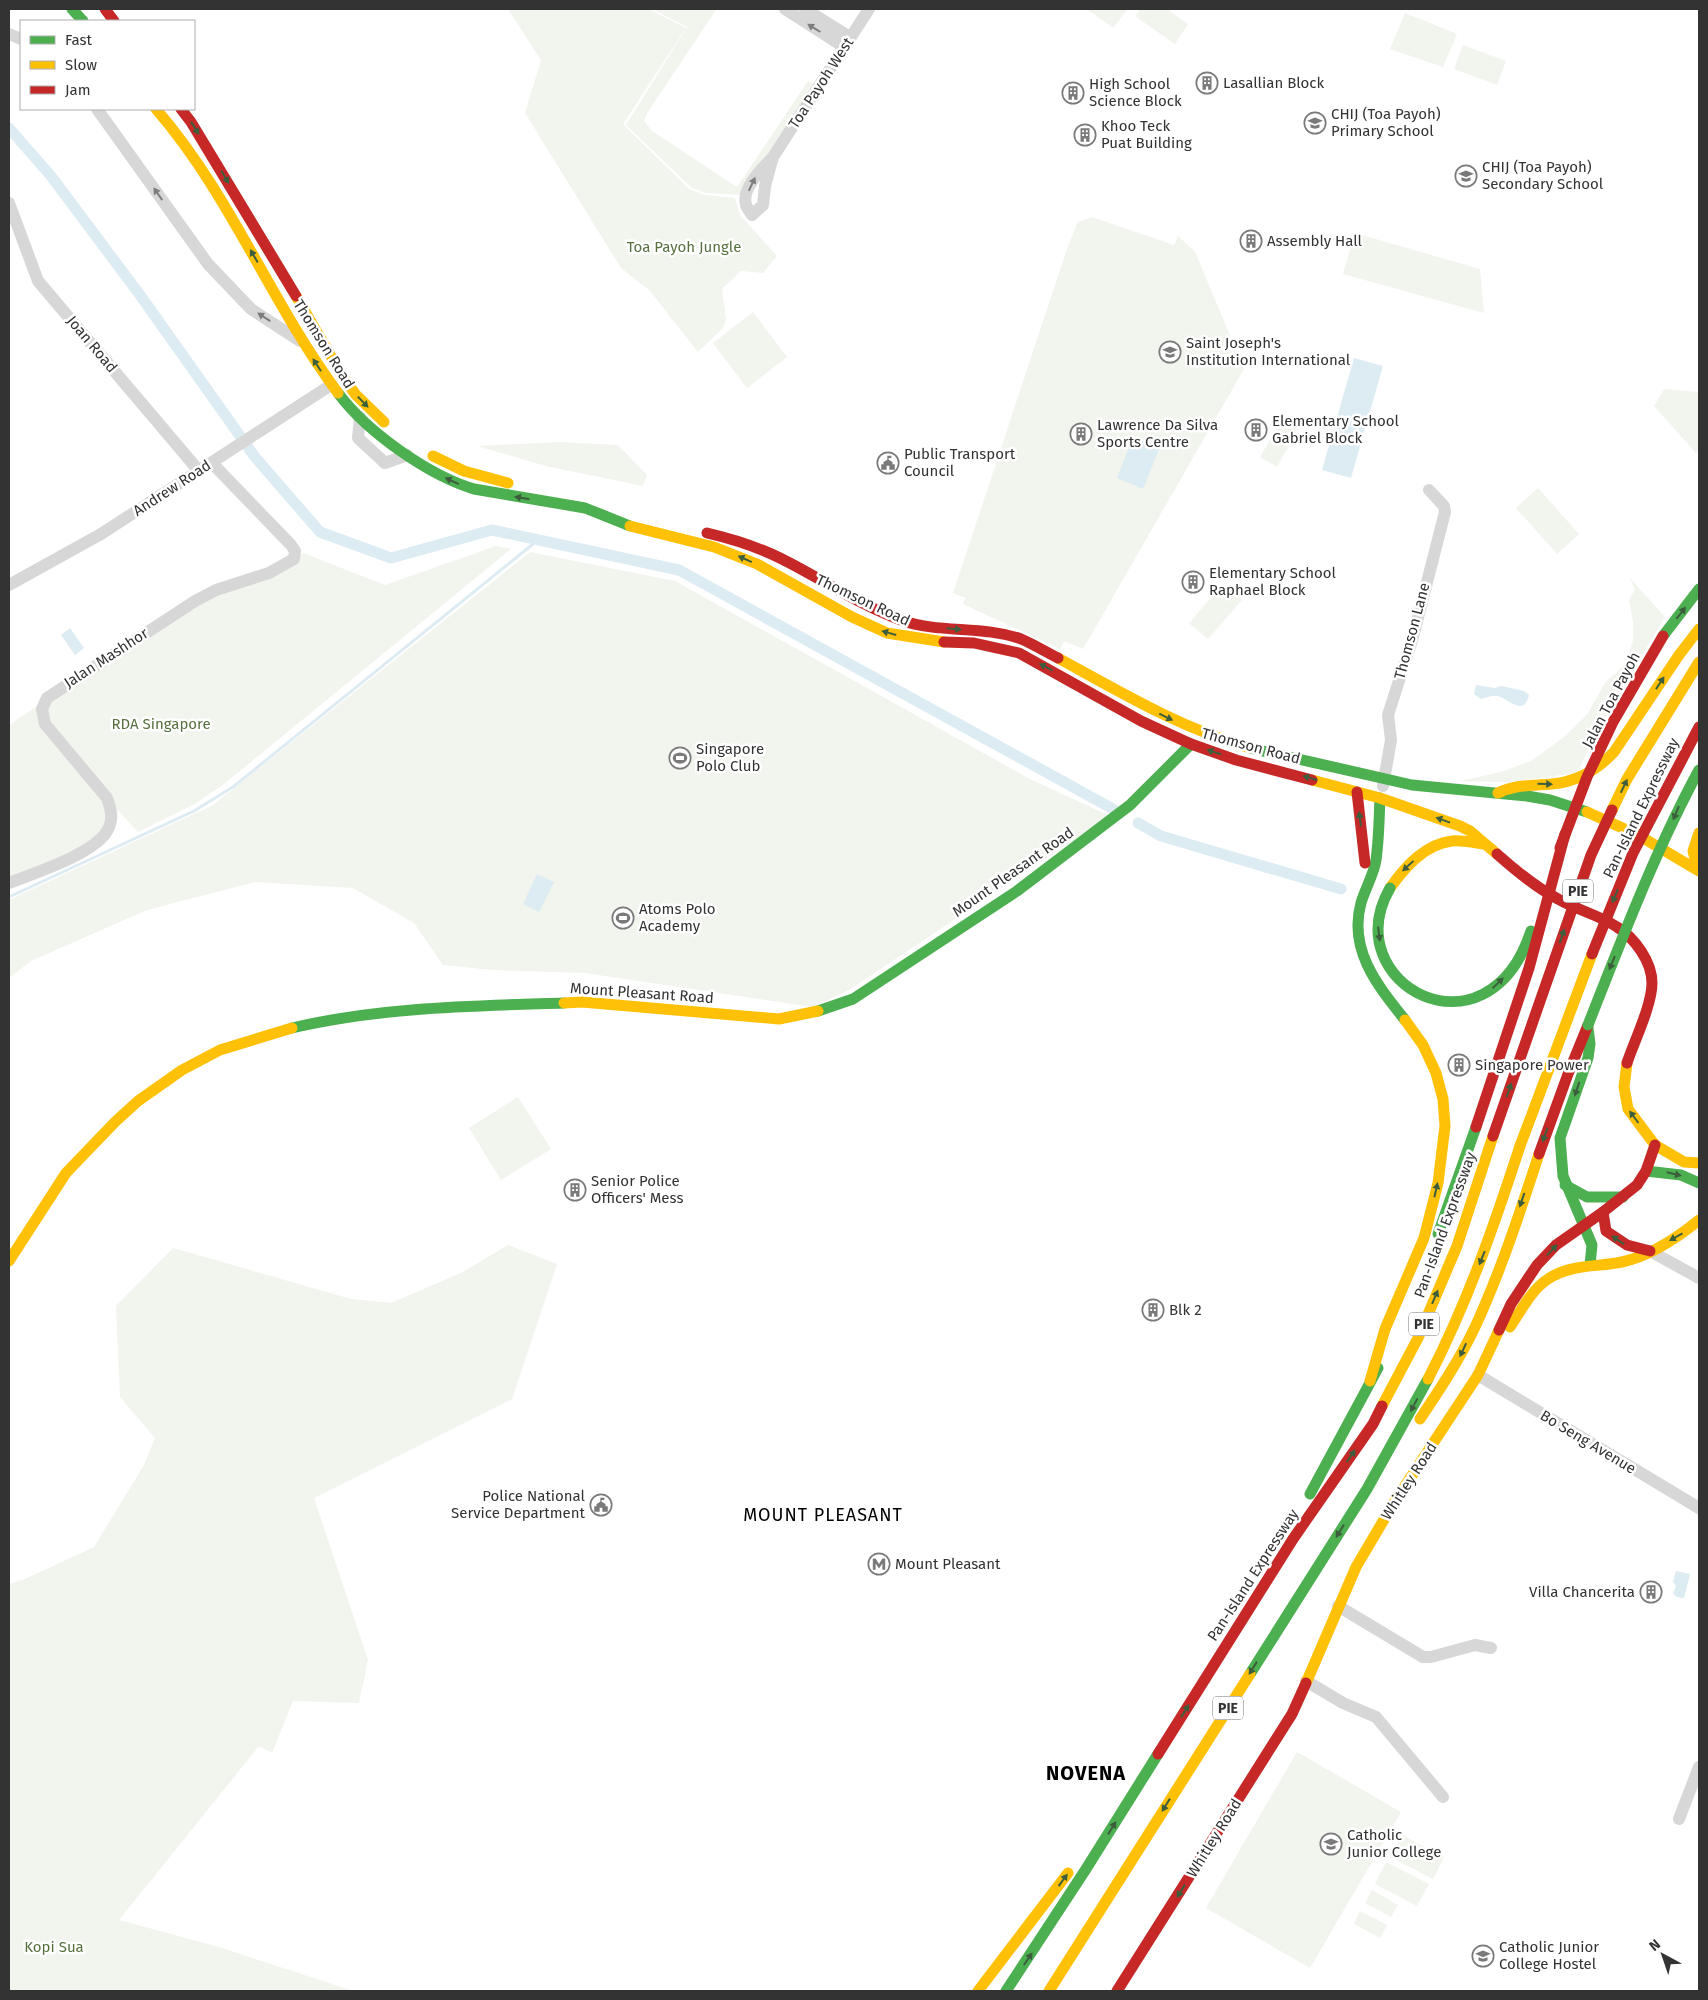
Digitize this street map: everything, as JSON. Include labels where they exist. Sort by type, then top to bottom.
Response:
[{"type":"main road","points":[[72,9],[82,20]]},
{"type":"main road","points":[[105,9],[113,20]]},
{"type":"main road","name":"Thomson Road","points":[[157,110],[176,133],[230,214],[304,343],[331,385],[360,417],[407,455],[438,474],[474,490],[585,508],[630,526],[714,547],[757,564],[852,618],[887,633],[933,641],[1001,648],[1019,653],[1141,721],[1191,744],[1236,760],[1380,798],[1460,826],[1470,831],[1530,882],[1558,900],[1618,927],[1640,949],[1648,961],[1652,983],[1649,1000],[1626,1065],[1624,1087],[1628,1109],[1655,1145],[1684,1162],[1699,1163]]},
{"type":"main road","name":"Thomson Road","points":[[182,110],[192,122],[342,377],[367,406],[394,429]]},
{"type":"main road","points":[[419,448],[443,463],[480,477],[632,514]]},
{"type":"main road","name":"Thomson Road","points":[[697,530],[758,548],[782,559],[841,592],[901,620],[950,629],[1002,633],[1021,639],[1142,705],[1199,732],[1270,754],[1417,786],[1528,796],[1590,814],[1652,842],[1699,870]]},
{"type":"main road","name":"Jalan Toa Payoh","points":[[1565,834],[1587,778],[1613,722],[1663,636],[1699,589]]},
{"type":"main road","points":[[1498,793],[1514,785],[1553,784],[1579,779],[1602,765],[1614,752],[1699,628]]},
{"type":"main road","name":"Pan-Island Expressway","points":[[1006,1991],[1061,1910],[1158,1752],[1294,1539],[1373,1424],[1418,1338],[1457,1246],[1493,1136],[1591,855],[1627,779],[1699,662]]},
{"type":"main road","name":"Pan-Island Expressway","points":[[1049,1991],[1367,1490],[1398,1437],[1444,1348],[1484,1254],[1520,1146],[1595,944],[1626,871],[1662,795],[1699,727]]},
{"type":"main road","name":"Mount Pleasant Road","points":[[9,1261],[66,1173],[115,1122],[138,1100],[182,1070],[220,1050],[278,1030],[335,1018],[464,1006],[582,1002],[779,1019],[820,1012],[853,999],[1009,896],[1130,805],[1191,744]]},
{"type":"main road","points":[[1367,1490],[1432,1402],[1460,1356],[1495,1279],[1578,1046],[1677,812],[1699,770]]},
{"type":"main road","points":[[1357,792],[1369,881]]},
{"type":"main road","points":[[1370,1381],[1385,1329],[1424,1238],[1438,1183],[1445,1126],[1443,1099],[1436,1073],[1423,1045],[1376,983],[1360,947],[1358,919],[1376,861],[1380,798]]},
{"type":"main road","points":[[1699,833],[1692,846],[1694,860],[1699,870]]},
{"type":"main road","points":[[1484,844],[1452,841],[1436,846],[1415,860],[1398,876],[1380,909],[1378,936],[1390,970],[1409,990],[1424,999],[1453,1002],[1465,1001],[1492,988],[1502,979],[1521,954],[1529,939],[1546,884],[1565,834]]},
{"type":"main road","points":[[1436,1242],[1529,968],[1565,834]]},
{"type":"main road","points":[[1588,1025],[1590,1044],[1588,1058],[1560,1138],[1561,1168],[1565,1185],[1592,1244],[1590,1265]]},
{"type":"main road","points":[[1655,1145],[1646,1171],[1668,1172],[1695,1179],[1699,1183]]},
{"type":"main road","name":"Whitley Road","points":[[1117,1991],[1292,1714],[1356,1567],[1377,1530],[1478,1375],[1511,1304],[1537,1265],[1556,1245],[1623,1196],[1637,1184],[1646,1171]]},
{"type":"main road","points":[[1565,1185],[1587,1197],[1623,1196]]},
{"type":"main road","points":[[1603,1212],[1606,1231],[1626,1245],[1650,1251]]},
{"type":"main road","name":"Whitley Road","points":[[1487,1359],[1534,1293],[1549,1279],[1567,1271],[1590,1265],[1633,1259],[1681,1235],[1699,1220]]},
{"type":"main road","points":[[1294,1539],[1297,1519],[1301,1510],[1395,1335]]},
{"type":"main road","points":[[1087,1845],[1119,1799],[1158,1752]]},
{"type":"main road","points":[[978,1991],[1077,1860]]},
{"type":"street","points":[[785,9],[847,42]]},
{"type":"street","points":[[805,9],[847,42]]},
{"type":"street","name":"Toa Payoh West","points":[[773,157],[869,9]]},
{"type":"street","name":"Thomson Road","points":[[98,110],[208,264],[251,309],[304,343]]},
{"type":"street","name":"Joan Road","points":[[9,203],[38,280],[199,471]]},
{"type":"street","name":"Andrew Road","points":[[9,585],[101,534],[331,385]]},
{"type":"street","points":[[360,417],[358,438],[385,463],[407,455]]},
{"type":"street","name":"Jalan Mashhor","points":[[9,883],[91,848],[107,832],[111,823],[112,812],[107,798],[45,724],[42,708],[47,698],[195,601],[216,590],[270,573],[294,559],[295,551],[291,545],[212,463]]},
{"type":"street","name":"Thomson Lane","points":[[1380,798],[1391,740],[1388,715],[1412,637],[1444,512],[1444,506],[1429,490]]},
{"type":"street","points":[[1650,1251],[1699,1278]]},
{"type":"street","name":"Bo Seng Avenue","points":[[1478,1375],[1699,1508]]},
{"type":"street","points":[[1338,1606],[1423,1657],[1431,1658],[1475,1645],[1491,1648]]},
{"type":"street","points":[[1306,1681],[1344,1703],[1376,1718],[1443,1797]]},
{"type":"street","points":[[1679,1819],[1699,1767]]},
{"type":"green space","name":"Toa Payoh Jungle","points":[[508,9],[648,9],[686,28],[623,124],[689,189],[705,195],[735,198],[740,215],[777,256],[763,273],[741,271],[722,289],[726,319],[723,328],[698,352],[650,291],[621,268],[525,113],[541,60]]},
{"type":"green space","points":[[652,9],[716,10],[647,113],[644,121],[652,131],[737,187],[808,81],[816,86],[743,195],[706,193],[692,188],[626,125],[687,27]]},
{"type":"green space","points":[[1087,9],[1125,9],[1127,10],[1113,28]]},
{"type":"green space","points":[[1141,9],[1167,9],[1188,24],[1175,44],[1135,16]]},
{"type":"green space","points":[[1405,13],[1457,34],[1443,67],[1390,49]]},
{"type":"green space","points":[[1463,45],[1506,61],[1497,85],[1454,69]]},
{"type":"green space","points":[[1092,217],[1174,245],[1178,236],[1195,252],[1244,369],[1083,649],[1064,641],[1060,649],[963,604],[966,598],[953,593],[1068,246],[1078,222]]},
{"type":"green space","points":[[1355,233],[1480,269],[1484,313],[1343,274]]},
{"type":"green space","points":[[753,312],[787,357],[747,388],[713,343]]},
{"type":"green space","points":[[1664,389],[1699,392],[1699,450],[1696,453],[1654,406]]},
{"type":"green space","points":[[1282,419],[1298,429],[1277,467],[1260,457]]},
{"type":"green space","points":[[560,442],[618,445],[647,475],[643,486],[546,466],[477,446]]},
{"type":"green space","points":[[1538,488],[1579,534],[1557,554],[1516,508]]},
{"type":"green space","name":"RDA Singapore","points":[[496,546],[511,549],[224,784],[195,804],[138,832],[108,800],[111,812],[98,841],[9,882],[9,725],[195,600],[288,565],[303,553],[385,585]]},
{"type":"green space","points":[[530,552],[675,581],[1030,779],[1110,816],[849,990],[813,1007],[585,973],[493,970],[443,965],[414,923],[353,888],[255,882],[147,910],[31,961],[9,978],[9,900],[213,805]]},
{"type":"green space","points":[[1629,577],[1665,617],[1607,715],[1577,773],[1509,782],[1461,781],[1501,772],[1531,761],[1564,737],[1588,713],[1605,683],[1625,664],[1633,641],[1633,622],[1629,600],[1635,589]]},
{"type":"green space","points":[[1223,584],[1242,600],[1208,639],[1189,623]]},
{"type":"green space","points":[[518,1097],[551,1149],[501,1180],[469,1128]]},
{"type":"green space","name":"Kopi Sua","points":[[508,1245],[557,1264],[512,1399],[314,1498],[368,1660],[359,1703],[293,1701],[272,1753],[259,1746],[119,1920],[219,1947],[353,1991],[9,1991],[9,1584],[25,1579],[94,1547],[144,1465],[155,1438],[120,1397],[116,1306],[173,1248],[351,1299],[391,1303],[463,1272]]},
{"type":"green space","points":[[1297,1752],[1401,1812],[1310,1968],[1206,1908]]},
{"type":"green space","points":[[1402,1835],[1444,1857],[1433,1879],[1390,1857]]},
{"type":"green space","points":[[1386,1862],[1429,1884],[1417,1906],[1375,1884]]},
{"type":"green space","points":[[1372,1890],[1398,1905],[1391,1917],[1365,1903]]},
{"type":"green space","points":[[1360,1911],[1387,1925],[1380,1938],[1354,1924]]},
{"type":"shaded area","points":[[1354,358],[1383,366],[1351,478],[1322,470]]},
{"type":"shaded area","points":[[1133,437],[1160,447],[1143,489],[1117,478]]},
{"type":"shaded area","points":[[70,628],[84,648],[75,655],[61,635]]},
{"type":"shaded area","points":[[1476,685],[1495,688],[1502,686],[1524,691],[1529,695],[1527,702],[1520,706],[1497,696],[1481,699],[1474,694]]},
{"type":"shaded area","points":[[537,874],[554,882],[539,912],[523,904]]},
{"type":"shaded area","points":[[1676,1571],[1690,1574],[1684,1598],[1676,1597],[1673,1593],[1676,1586],[1673,1582]]},
{"type":"waterway","points":[[9,128],[51,176],[140,295],[255,457],[320,532],[391,558],[492,530],[679,570],[1113,809]]},
{"type":"waterway","points":[[9,897],[194,811],[233,787],[538,540]]},
{"type":"waterway","points":[[1138,823],[1161,836],[1341,889]]},
{"type":"traffic: fast","points":[[72,9],[82,20]]},
{"type":"traffic: fast","points":[[338,393],[350,408],[382,437],[437,474],[474,489],[585,508],[630,526]]},
{"type":"traffic: fast","points":[[1663,636],[1699,589]]},
{"type":"traffic: fast","points":[[818,1011],[853,999],[1017,891],[1130,805],[1191,744]]},
{"type":"traffic: fast","points":[[1250,748],[1412,785],[1527,796],[1550,800],[1587,812]]},
{"type":"traffic: fast","points":[[1588,1025],[1626,928],[1668,832],[1699,770]]},
{"type":"traffic: fast","points":[[1380,798],[1376,860],[1361,903],[1358,920],[1359,936],[1362,952],[1368,966],[1385,994],[1405,1020]]},
{"type":"traffic: fast","points":[[1390,888],[1378,923],[1383,954],[1399,979],[1423,996],[1453,1002],[1483,994],[1510,972],[1531,931]]},
{"type":"traffic: fast","points":[[292,1028],[326,1021],[393,1012],[564,1003]]},
{"type":"traffic: fast","points":[[1588,1028],[1590,1044],[1588,1058],[1560,1138],[1563,1176],[1592,1245],[1590,1265]]},
{"type":"traffic: fast","points":[[1438,1234],[1476,1127]]},
{"type":"traffic: fast","points":[[1646,1171],[1681,1175],[1699,1183]]},
{"type":"traffic: fast","points":[[1565,1185],[1587,1197],[1623,1197]]},
{"type":"traffic: fast","points":[[1310,1494],[1378,1368]]},
{"type":"traffic: fast","points":[[1250,1674],[1367,1489],[1428,1379]]},
{"type":"traffic: fast","points":[[1006,1991],[1158,1754]]},
{"type":"traffic: slow","points":[[157,110],[206,177],[292,323],[338,393]]},
{"type":"traffic: slow","points":[[296,296],[343,377],[356,395],[384,422]]},
{"type":"traffic: slow","points":[[433,456],[464,471],[508,483]]},
{"type":"traffic: slow","points":[[630,526],[714,547],[757,564],[852,617],[887,633],[944,642]]},
{"type":"traffic: slow","points":[[1498,793],[1518,787],[1570,781],[1594,770],[1614,752],[1679,655],[1699,629]]},
{"type":"traffic: slow","points":[[1058,658],[1152,709],[1200,731],[1250,748]]},
{"type":"traffic: slow","points":[[1612,810],[1627,779],[1699,662]]},
{"type":"traffic: slow","points":[[1312,780],[1380,798],[1460,826],[1470,831],[1497,854]]},
{"type":"traffic: slow","points":[[1587,812],[1638,835],[1699,871]]},
{"type":"traffic: slow","points":[[1698,870],[1693,851],[1699,833]]},
{"type":"traffic: slow","points":[[1390,888],[1416,858],[1433,847],[1452,841],[1484,844]]},
{"type":"traffic: slow","points":[[1520,1146],[1592,954]]},
{"type":"traffic: slow","points":[[564,1003],[582,1002],[779,1019],[818,1011]]},
{"type":"traffic: slow","points":[[1370,1381],[1385,1329],[1424,1238],[1438,1183],[1445,1126],[1443,1099],[1436,1073],[1423,1045],[1405,1020]]},
{"type":"traffic: slow","points":[[9,1261],[66,1173],[138,1101],[182,1070],[220,1050],[292,1028]]},
{"type":"traffic: slow","points":[[1627,1063],[1624,1087],[1628,1109],[1655,1145],[1684,1162],[1699,1163]]},
{"type":"traffic: slow","points":[[1382,1406],[1418,1338],[1457,1246],[1493,1136]]},
{"type":"traffic: slow","points":[[1428,1379],[1455,1322],[1479,1264],[1520,1146]]},
{"type":"traffic: slow","points":[[1420,1419],[1456,1362],[1475,1327],[1502,1263],[1539,1154]]},
{"type":"traffic: slow","points":[[1510,1327],[1536,1289],[1548,1279],[1575,1268],[1622,1262],[1643,1255],[1672,1240],[1699,1220]]},
{"type":"traffic: slow","points":[[1306,1683],[1356,1567],[1395,1501],[1478,1375],[1499,1330]]},
{"type":"traffic: slow","points":[[1049,1991],[1250,1674]]},
{"type":"traffic: slow","points":[[978,1991],[1068,1873]]},
{"type":"traffic: jam","points":[[105,9],[113,20]]},
{"type":"traffic: jam","points":[[182,110],[191,122],[296,296]]},
{"type":"traffic: jam","points":[[707,533],[745,544],[773,555],[855,599],[901,620],[930,627],[1006,635],[1026,641],[1058,658]]},
{"type":"traffic: jam","points":[[1560,848],[1587,777],[1613,722],[1663,636]]},
{"type":"traffic: jam","points":[[944,642],[974,643],[1019,653],[1141,721],[1191,744],[1236,760],[1312,780]]},
{"type":"traffic: jam","points":[[1592,954],[1633,853],[1699,727]]},
{"type":"traffic: jam","points":[[1357,792],[1365,863]]},
{"type":"traffic: jam","points":[[1493,1136],[1591,855],[1612,810]]},
{"type":"traffic: jam","points":[[1476,1127],[1529,968],[1565,834]]},
{"type":"traffic: jam","points":[[1497,854],[1541,889],[1565,903],[1617,927],[1630,937],[1646,959],[1651,975],[1651,992],[1646,1012],[1627,1063]]},
{"type":"traffic: jam","points":[[1539,1154],[1588,1025]]},
{"type":"traffic: jam","points":[[1499,1330],[1511,1304],[1537,1265],[1556,1245],[1637,1185],[1646,1171],[1655,1145]]},
{"type":"traffic: jam","points":[[1603,1212],[1606,1231],[1627,1245],[1650,1251]]},
{"type":"traffic: jam","points":[[1158,1754],[1293,1539],[1373,1424],[1382,1406]]},
{"type":"traffic: jam","points":[[1117,1991],[1292,1714],[1306,1683]]},
{"type":"place","name":"Lasallian Block","points":[[1207,83]]},
{"type":"place","name":"High School Science Block","points":[[1073,93]]},
{"type":"place","name":"CHIJ (Toa Payoh) Primary School","points":[[1315,123]]},
{"type":"place","name":"Khoo Teck Puat Building","points":[[1085,135]]},
{"type":"place","name":"CHIJ (Toa Payoh) Secondary School","points":[[1466,176]]},
{"type":"place","name":"Assembly Hall","points":[[1251,241]]},
{"type":"place","name":"Saint Joseph's Institution International","points":[[1170,352]]},
{"type":"place","name":"Elementary School Gabriel Block","points":[[1256,430]]},
{"type":"place","name":"Lawrence Da Silva Sports Centre","points":[[1081,434]]},
{"type":"place","name":"Public Transport Council","points":[[888,463]]},
{"type":"place","name":"Elementary School Raphael Block","points":[[1193,582]]},
{"type":"place","name":"Singapore Polo Club","points":[[680,758]]},
{"type":"place","name":"Atoms Polo Academy","points":[[623,918]]},
{"type":"place","name":"Singapore Power","points":[[1459,1065]]},
{"type":"place","name":"Senior Police Officers' Mess","points":[[575,1190]]},
{"type":"place","name":"Blk 2","points":[[1153,1310]]},
{"type":"place","name":"Police National Service Department","points":[[601,1505]]},
{"type":"place","name":"Mount Pleasant","points":[[879,1564]]},
{"type":"place","name":"Villa Chancerita","points":[[1651,1592]]},
{"type":"place","name":"Catholic Junior College","points":[[1331,1844]]},
{"type":"place","name":"Catholic Junior College Hostel","points":[[1483,1956]]},
{"type":"district","name":"MOUNT PLEASANT","points":[[823,1515]]},
{"type":"district","name":"NOVENA","points":[[1086,1773]]}]
